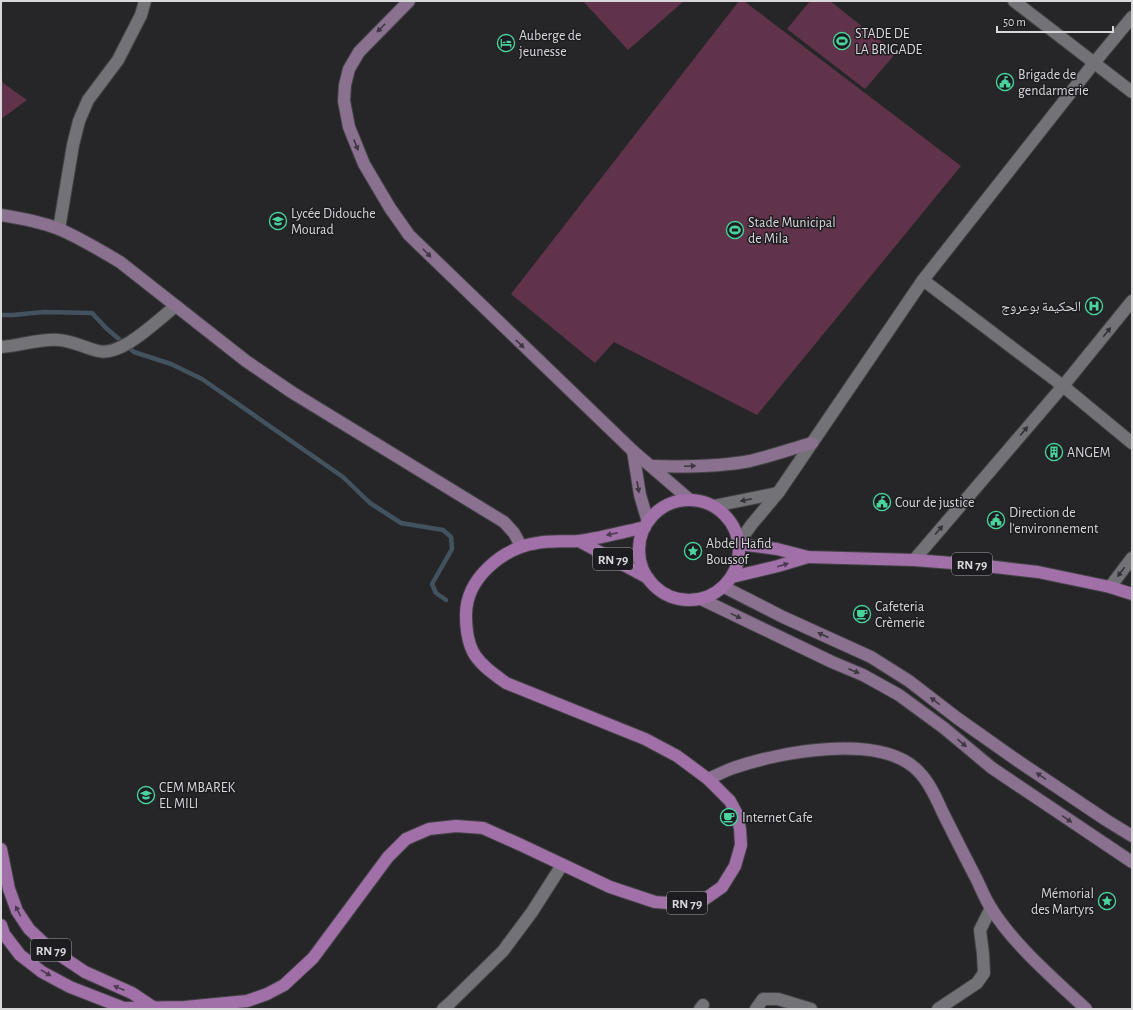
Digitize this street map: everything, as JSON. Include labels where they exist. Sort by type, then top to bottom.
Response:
[{"type":"main road","points":[[409,1],[358,52],[349,70],[345,85],[344,101],[349,127],[364,164],[390,208],[409,235],[632,451],[690,500]]},
{"type":"main road","points":[[1,215],[23,219],[59,229],[99,249],[120,262],[246,361],[292,393],[504,522],[514,533],[521,546]]},
{"type":"main road","points":[[651,466],[713,465],[749,461],[812,443]]},
{"type":"main road","points":[[632,451],[646,524]]},
{"type":"main road","points":[[690,500],[714,506],[723,513],[736,531],[739,543],[738,561],[732,577],[724,587],[701,599],[686,600],[671,597],[658,590],[648,578],[641,562],[640,544],[646,524],[656,513],[666,506],[678,501],[690,500]]},
{"type":"main road","points":[[579,541],[646,524]]},
{"type":"main road","name":"RN 79","points":[[1,925],[4,934],[20,954],[42,972],[70,987],[124,1008],[215,1006],[247,1000],[267,994],[284,984],[299,972],[313,958],[388,857],[406,839],[429,829],[456,826],[483,828],[610,887],[654,902],[680,904],[702,901],[722,887],[735,866],[741,846],[737,814],[730,801],[708,779],[677,756],[645,740],[506,683],[487,670],[473,655],[466,631],[466,606],[475,584],[491,565],[521,546],[538,542],[579,541],[648,578]]},
{"type":"main road","name":"RN 79","points":[[739,543],[777,549],[808,557],[914,560],[1038,572],[1110,587],[1132,594]]},
{"type":"main road","name":"RN 79","points":[[732,577],[808,557]]},
{"type":"main road","points":[[724,587],[783,617],[871,657],[909,681],[957,718],[1012,757],[1132,836]]},
{"type":"main road","points":[[701,599],[832,662],[863,675],[899,695],[944,728],[992,768],[1132,862]]},
{"type":"main road","points":[[708,779],[733,768],[775,757],[807,751],[854,748],[878,751],[903,759],[919,772],[933,792],[991,908],[1011,935],[1086,1009]]},
{"type":"main road","points":[[1093,836],[1106,820]]},
{"type":"main road","name":"RN 79","points":[[1,849],[9,889],[17,911],[28,930],[49,948],[85,972],[132,993],[153,1007]]},
{"type":"street","points":[[59,229],[73,145],[79,121],[88,100],[118,60],[141,15],[145,1]]},
{"type":"street","points":[[1014,1],[1132,92]]},
{"type":"street","points":[[739,543],[752,524],[778,493],[923,280],[1132,17]]},
{"type":"street","points":[[923,280],[1062,386],[1132,443]]},
{"type":"street","points":[[914,560],[1132,301]]},
{"type":"street","points":[[1,347],[16,346],[45,340],[59,340],[71,342],[99,351],[111,351],[121,348],[132,341],[176,306]]},
{"type":"street","points":[[714,506],[778,493]]},
{"type":"street","points":[[1110,587],[1132,558]]},
{"type":"street","points":[[443,1009],[452,1002],[503,951],[532,912],[562,865]]},
{"type":"street","points":[[938,1009],[977,983],[984,973],[980,930],[991,908]]},
{"type":"street","points":[[756,1009],[763,999],[778,999],[811,1009]]},
{"type":"shaded area","points":[[583,1],[684,1],[628,50]]},
{"type":"shaded area","name":"Stade Municipal de Mila","points":[[739,1],[744,1],[961,166],[757,415],[614,342],[595,363],[511,294]]},
{"type":"shaded area","name":"STADE DE LA BRIGADE","points":[[810,1],[830,1],[896,53],[865,89],[787,29]]},
{"type":"shaded area","points":[[1,76],[3,83],[27,100],[1,119]]},
{"type":"waterway","points":[[1,315],[44,312],[92,313],[106,328],[134,352],[171,364],[202,379],[343,477],[370,503],[401,523],[443,530],[451,537],[452,549],[432,584],[436,593],[446,600]]},
{"type":"place","name":"STADE DE LA BRIGADE","points":[[842,41]]},
{"type":"place","name":"Auberge de jeunesse","points":[[506,43]]},
{"type":"place","name":"Brigade de gendarmerie","points":[[1005,82]]},
{"type":"place","name":"Lycée Didouche Mourad","points":[[278,221]]},
{"type":"place","name":"Stade Municipal de Mila","points":[[735,230]]},
{"type":"place","name":"الحكيمة بوعروج","points":[[1094,306]]},
{"type":"place","name":"ANGEM","points":[[1054,452]]},
{"type":"place","name":"Cour de justice","points":[[882,502]]},
{"type":"place","name":"Direction de l'environnement","points":[[996,520]]},
{"type":"place","name":"Abdel Hafid Boussof","points":[[693,551]]},
{"type":"place","name":"Cafeteria Crèmerie","points":[[862,614]]},
{"type":"place","name":"CEM MBAREK EL MILI","points":[[146,795]]},
{"type":"place","name":"Internet Cafe","points":[[729,817]]},
{"type":"place","name":"Mémorial des Martyrs","points":[[1107,901]]}]
